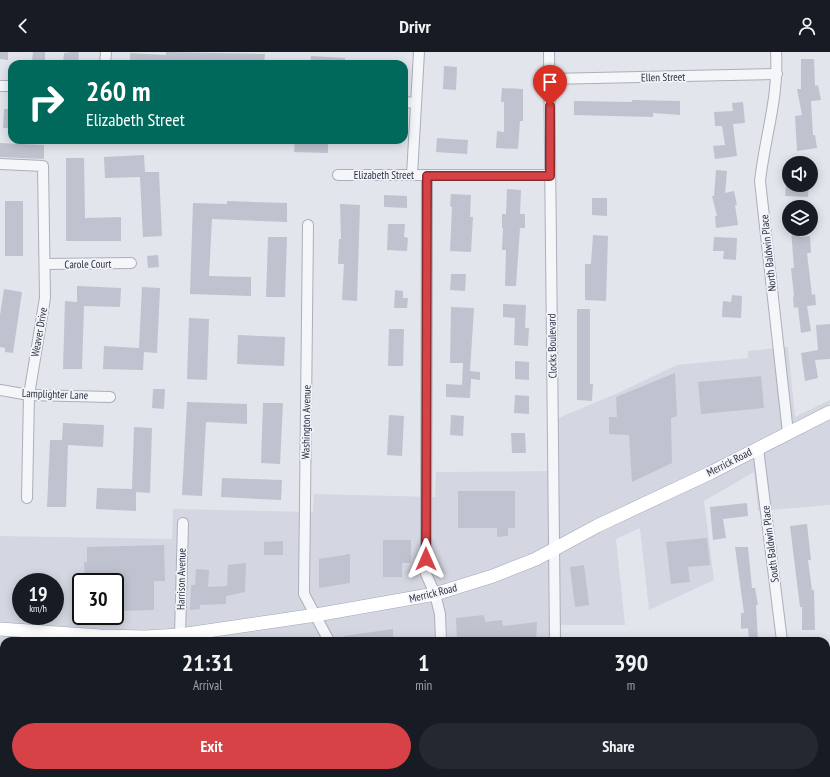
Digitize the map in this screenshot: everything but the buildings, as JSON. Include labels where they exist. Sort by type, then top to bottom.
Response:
[{"type":"main road","name":"Merrick Road","points":[[162,637],[316,616],[435,594],[492,576],[536,559],[586,532],[830,412]]},
{"type":"main road","name":"Merrick Road","points":[[0,629],[116,637]]},
{"type":"street","points":[[412,176],[419,52]]},
{"type":"street","name":"Clocks Boulevard","points":[[549,52],[555,637]]},
{"type":"street","name":"North Baldwin Place","points":[[776,52],[777,74],[773,113],[764,150],[760,181],[788,433]]},
{"type":"street","name":"Ellen Street","points":[[549,79],[777,74]]},
{"type":"street","points":[[408,102],[416,103]]},
{"type":"street","name":"Weaver Drive","points":[[0,164],[43,166],[45,298],[29,395],[27,498]]},
{"type":"street","name":"Elizabeth Street","points":[[338,175],[550,176]]},
{"type":"street","points":[[427,176],[426,574],[435,594],[441,621],[441,637]]},
{"type":"street","name":"Washington Avenue","points":[[308,225],[304,594],[327,637]]},
{"type":"street","name":"Carole Court","points":[[45,264],[131,263]]},
{"type":"street","name":"Lamplighter Lane","points":[[0,390],[29,395],[110,397]]},
{"type":"street","name":"South Baldwin Place","points":[[758,448],[782,637]]},
{"type":"street","name":"Harrison Avenue","points":[[180,635],[183,523]]},
{"type":"shaded area","points":[[788,347],[795,417],[830,400],[830,505],[758,511],[754,472],[704,501],[714,580],[649,610],[640,528],[616,539],[625,625],[561,625],[561,637],[0,637],[0,536],[172,539],[173,509],[313,512],[314,494],[435,497],[436,472],[556,471],[556,419],[618,393],[677,365],[748,358],[748,351]]},
{"type":"route","points":[[426,559],[427,176],[550,176],[550,106]]}]
